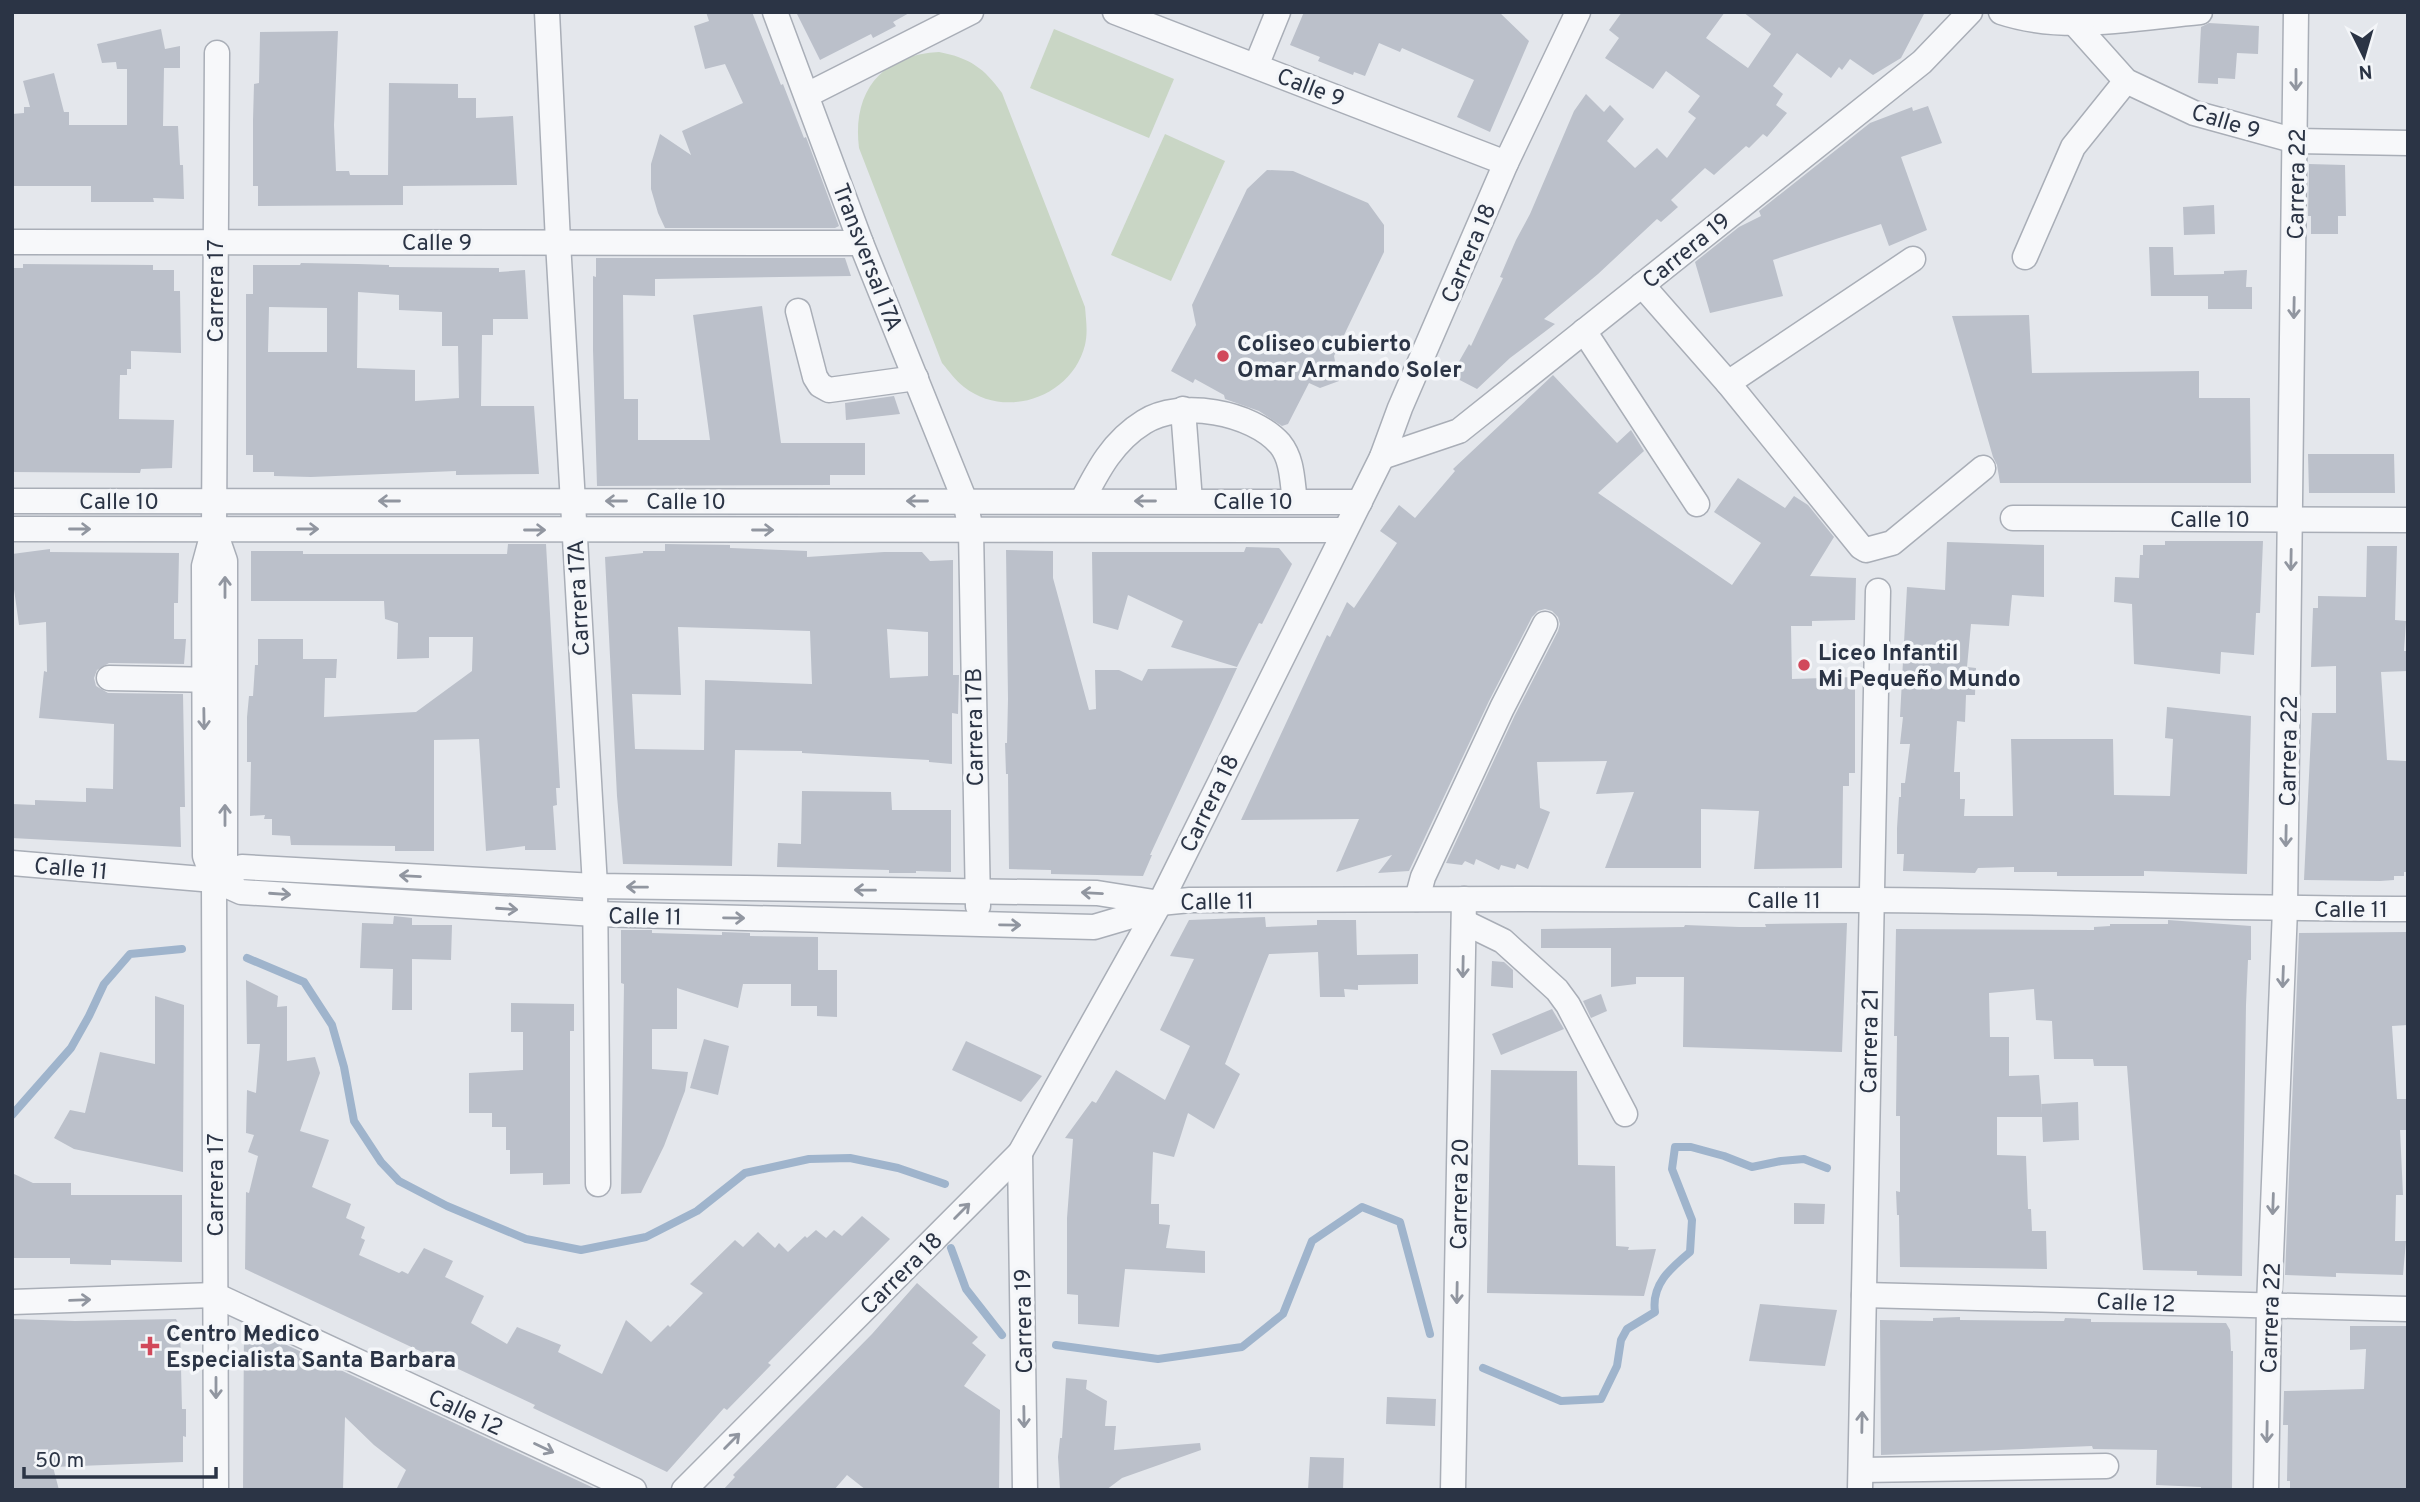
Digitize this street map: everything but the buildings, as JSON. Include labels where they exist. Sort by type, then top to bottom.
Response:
[{"type":"street","name":"Carrera 17A","points":[[547,12],[595,886],[598,1184]]},
{"type":"street","name":"Transversal 17A","points":[[775,12],[861,243],[965,501]]},
{"type":"street","points":[[807,95],[971,12]]},
{"type":"street","points":[[1256,66],[1278,12]]},
{"type":"street","name":"Carrera 18","points":[[684,1490],[1020,1153],[1160,903],[1360,502],[1382,457],[1400,408],[1506,163],[1578,12]]},
{"type":"street","name":"Carrera 19","points":[[1382,457],[1459,431],[1922,62],[1970,12]]},
{"type":"street","points":[[2001,12],[2020,19],[2076,24],[2200,12]]},
{"type":"street","name":"Carrera 22","points":[[2266,1490],[2269,1306],[2285,909],[2296,12]]},
{"type":"street","name":"Calle 9","points":[[1117,13],[1506,163]]},
{"type":"street","name":"Calle 9","points":[[2076,24],[2126,81],[2194,113],[2296,141],[2408,143]]},
{"type":"street","name":"Carrera 17","points":[[216,1490],[214,880],[205,856],[214,680],[204,566],[214,529],[217,52]]},
{"type":"street","points":[[2025,257],[2073,147],[2126,81]]},
{"type":"street","name":"Calle 9","points":[[12,242],[861,243]]},
{"type":"street","points":[[1728,383],[1913,259]]},
{"type":"street","points":[[1642,285],[1728,383],[1866,550],[1892,543],[1983,468]]},
{"type":"street","points":[[798,311],[815,377],[820,385],[830,390],[916,378]]},
{"type":"street","points":[[1584,331],[1697,504]]},
{"type":"street","points":[[1082,502],[1102,462],[1118,442],[1146,420],[1183,409],[1221,414],[1258,427],[1280,445],[1290,463],[1295,501]]},
{"type":"street","points":[[1183,409],[1190,501]]},
{"type":"street","name":"Calle 10","points":[[12,501],[1360,502]]},
{"type":"street","points":[[461,501],[463,530]]},
{"type":"street","name":"Carrera 17B","points":[[965,501],[971,530],[978,924]]},
{"type":"street","name":"Calle 10","points":[[2013,518],[2408,520]]},
{"type":"street","name":"Calle 10","points":[[12,529],[1345,530]]},
{"type":"street","name":"Carrera 21","points":[[1861,1480],[1878,592]]},
{"type":"street","points":[[1417,899],[1423,877],[1502,708],[1545,624]]},
{"type":"street","points":[[109,678],[214,680]]},
{"type":"street","name":"Calle 11","points":[[12,863],[214,880],[241,892],[595,914],[1094,927],[1128,917],[1160,903]]},
{"type":"street","name":"Calle 11","points":[[214,880],[242,867],[595,886],[1097,893],[1160,903],[1189,900],[1417,899],[1464,910],[1871,900],[2408,909]]},
{"type":"street","points":[[1464,910],[1557,990],[1568,1005],[1625,1114]]},
{"type":"street","name":"Carrera 20","points":[[1453,1490],[1464,910]]},
{"type":"street","name":"Carrera 19","points":[[1020,1153],[1025,1490]]},
{"type":"street","name":"Calle 12","points":[[12,1302],[215,1295],[634,1490]]},
{"type":"street","name":"Calle 12","points":[[1864,1295],[2408,1309]]},
{"type":"street","points":[[1861,1480],[2106,1466]]},
{"type":"green space","points":[[1054,29],[1174,79],[1149,138],[1030,88]]},
{"type":"green space","points":[[939,52],[975,65],[1002,93],[1085,307],[1086,340],[1078,363],[1067,378],[1052,390],[1035,398],[999,402],[981,397],[964,387],[942,363],[859,148],[860,110],[875,80],[901,60]]},
{"type":"green space","points":[[1165,134],[1225,161],[1171,281],[1111,255]]},
{"type":"waterway","points":[[12,1115],[71,1048],[104,984],[130,954],[182,949]]},
{"type":"waterway","points":[[247,958],[304,982],[332,1025],[344,1067],[354,1121],[381,1162],[399,1181],[447,1206],[526,1239],[581,1250],[646,1237],[697,1211],[745,1173],[809,1159],[850,1158],[898,1168],[945,1184]]},
{"type":"waterway","points":[[1483,1368],[1561,1401],[1601,1399],[1617,1366],[1621,1340],[1627,1329],[1655,1312],[1659,1285],[1690,1252],[1692,1220],[1672,1169],[1675,1147],[1691,1147],[1752,1167],[1804,1159],[1827,1168]]},
{"type":"waterway","points":[[1056,1345],[1158,1359],[1242,1347],[1283,1314],[1312,1241],[1362,1207],[1400,1222],[1430,1334]]},
{"type":"waterway","points":[[951,1248],[966,1289],[1002,1335]]},
{"type":"place","name":"Coliseo cubierto Omar Armando Soler","points":[[1223,356]]},
{"type":"place","name":"Liceo Infantil Mi Pequeño Mundo","points":[[1804,665]]},
{"type":"place","name":"Centro Medico Especialista Santa Barbara","points":[[150,1346]]}]
